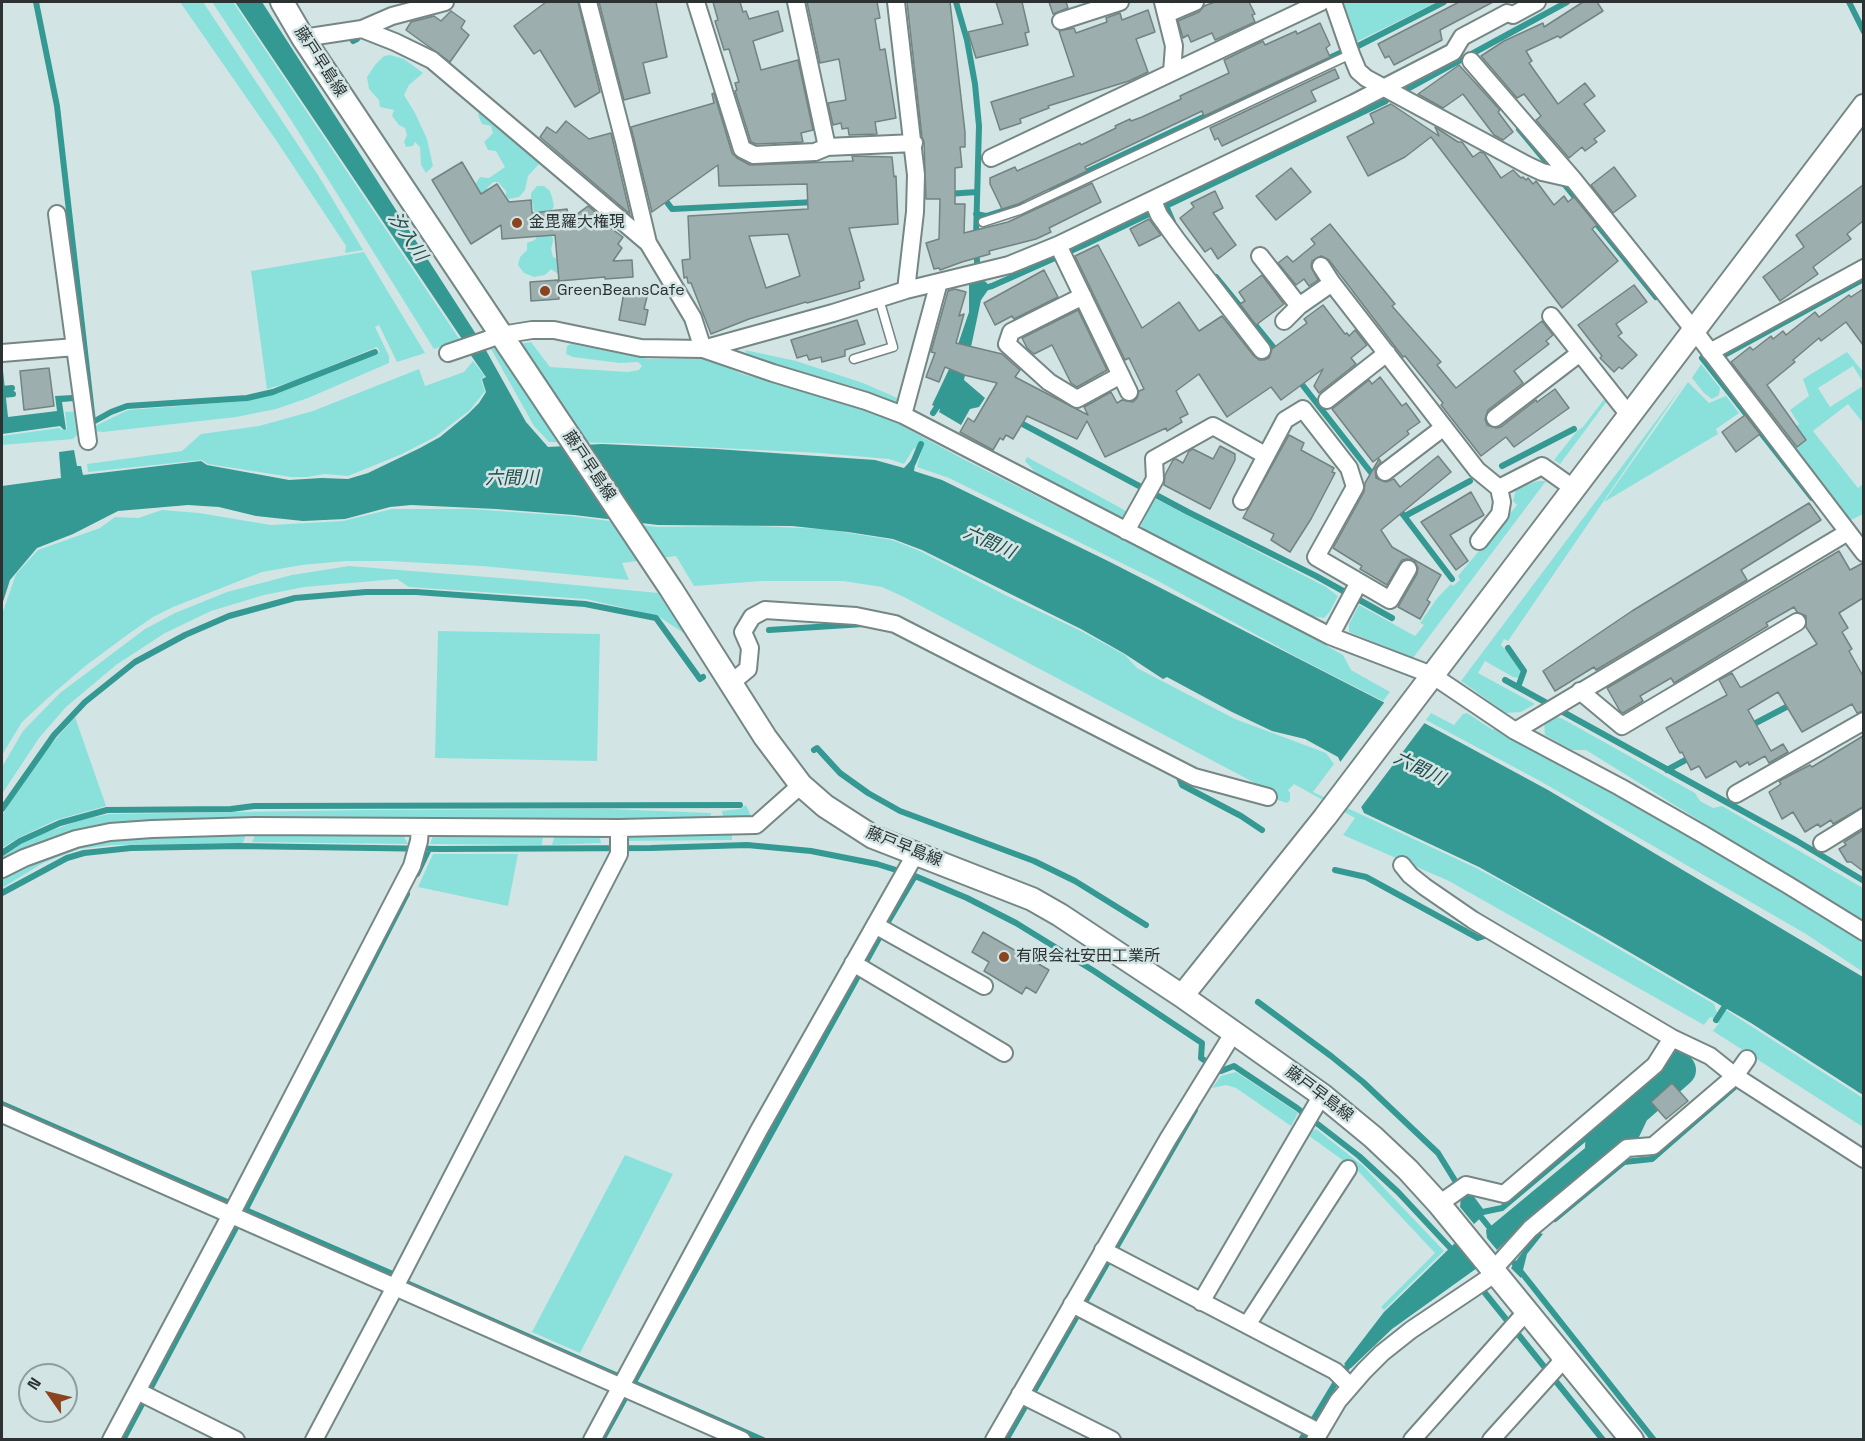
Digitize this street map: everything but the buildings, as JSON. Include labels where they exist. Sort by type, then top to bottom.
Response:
[{"type":"main road","name":"藤戸早島線","points":[[282,2],[303,38],[499,339],[671,589],[765,737],[801,785],[845,820],[913,859],[1032,899],[1060,915],[1234,1032],[1317,1104],[1373,1137],[1439,1204],[1491,1268],[1517,1322],[1555,1369],[1632,1440]]},
{"type":"main road","points":[[1182,996],[1325,817],[1863,106]]},
{"type":"street","points":[[383,2],[392,16]]},
{"type":"street","points":[[303,38],[362,28],[392,16],[445,2]]},
{"type":"street","points":[[588,2],[648,243],[693,318],[703,349]]},
{"type":"street","points":[[696,2],[742,149],[754,155],[815,152],[827,147],[914,143]]},
{"type":"street","points":[[796,2],[827,147]]},
{"type":"street","points":[[896,2],[916,175],[915,212],[906,290]]},
{"type":"street","points":[[1061,21],[1120,2]]},
{"type":"street","points":[[1172,72],[1174,46],[1165,8],[1195,2]]},
{"type":"street","points":[[991,158],[1321,2]]},
{"type":"street","points":[[1333,2],[1358,71],[1365,78],[1527,165],[1563,177]]},
{"type":"street","points":[[448,353],[532,330],[554,330],[641,348],[703,349],[906,290],[1062,252],[1155,207],[1453,52],[1462,37],[1507,13],[1513,15],[1537,2]]},
{"type":"street","points":[[362,28],[432,60],[648,243]]},
{"type":"street","points":[[1471,61],[1563,177],[1693,329],[1863,553]]},
{"type":"street","points":[[1155,207],[1262,350]]},
{"type":"street","points":[[57,214],[88,441]]},
{"type":"street","points":[[1062,252],[1129,392]]},
{"type":"street","points":[[1260,256],[1299,306]]},
{"type":"street","points":[[1321,266],[1477,470],[1499,488],[1502,502],[1500,514],[1479,541]]},
{"type":"street","points":[[1710,352],[1863,268]]},
{"type":"street","points":[[903,415],[939,282]]},
{"type":"street","points":[[1284,321],[1299,306],[1332,283]]},
{"type":"street","points":[[1083,296],[1011,332],[1008,344],[1049,382],[1077,399],[1121,375]]},
{"type":"street","points":[[1551,316],[1629,415]]},
{"type":"street","points":[[2,353],[75,347]]},
{"type":"street","points":[[703,349],[903,415],[1330,636],[1432,675],[1515,731],[1620,787],[1788,885],[1863,932]]},
{"type":"street","points":[[1327,400],[1387,353]]},
{"type":"street","points":[[1496,418],[1580,353]]},
{"type":"street","points":[[1242,501],[1285,420],[1302,409],[1349,468],[1355,487],[1316,557],[1354,591],[1390,600],[1408,569]]},
{"type":"street","points":[[1126,531],[1154,482],[1148,462],[1213,426],[1265,455]]},
{"type":"street","points":[[1385,472],[1444,428]]},
{"type":"street","points":[[1499,488],[1542,466],[1573,488]]},
{"type":"street","points":[[1515,731],[1848,532]]},
{"type":"street","points":[[1330,636],[1354,591]]},
{"type":"street","points":[[731,683],[748,669],[750,648],[743,632],[752,617],[765,610],[856,616],[895,624],[1194,777],[1268,797]]},
{"type":"street","points":[[1580,691],[1622,726],[1797,622]]},
{"type":"street","points":[[1736,794],[1863,721]]},
{"type":"street","points":[[2,869],[24,858],[76,839],[110,832],[255,826],[418,842],[619,840],[756,825],[801,785]]},
{"type":"street","points":[[1822,843],[1863,817]]},
{"type":"street","points":[[314,1440],[400,1285],[619,840]]},
{"type":"street","points":[[111,1440],[142,1394],[237,1213],[418,842]]},
{"type":"street","points":[[592,1440],[627,1386],[759,1130],[881,929],[900,881],[913,859]]},
{"type":"street","points":[[1402,865],[1425,887],[1473,920],[1670,1042],[1710,1056],[1736,1076],[1863,1159]]},
{"type":"street","points":[[881,929],[984,986]]},
{"type":"street","points":[[859,967],[1004,1053]]},
{"type":"street","points":[[994,1440],[1026,1397],[1207,1074],[1234,1032]]},
{"type":"street","points":[[1439,1204],[1462,1188],[1504,1194],[1655,1065],[1670,1042]]},
{"type":"street","points":[[1078,1307],[1312,1431],[1343,1380],[1382,1353],[1491,1268],[1530,1229],[1627,1148],[1653,1146],[1736,1076],[1747,1059]]},
{"type":"street","points":[[1201,1302],[1317,1104]]},
{"type":"street","points":[[2,1114],[237,1213],[627,1386],[742,1440]]},
{"type":"street","points":[[1247,1325],[1348,1169]]},
{"type":"street","points":[[1108,1253],[1247,1325],[1343,1380]]},
{"type":"street","points":[[1412,1440],[1517,1322]]},
{"type":"street","points":[[1491,1440],[1555,1369]]},
{"type":"street","points":[[142,1394],[236,1440]]},
{"type":"street","points":[[1026,1397],[1082,1433],[1112,1440]]},
{"type":"lane","points":[[983,222],[1020,210],[1351,54]]},
{"type":"lane","points":[[854,359],[893,347],[879,299]]},
{"type":"shaded area","points":[[180,2],[203,2],[318,175],[363,250],[345,253],[346,246]]},
{"type":"shaded area","points":[[212,2],[233,2],[460,340],[434,349],[291,120]]},
{"type":"shaded area","points":[[1339,2],[1437,2],[1354,43]]},
{"type":"shaded area","points":[[390,55],[404,59],[423,73],[409,85],[404,95],[427,139],[433,166],[426,173],[421,165],[420,147],[415,142],[413,146],[406,147],[405,128],[399,125],[392,116],[394,110],[380,107],[379,100],[369,89],[367,77],[384,56]]},
{"type":"shaded area","points":[[482,106],[538,156],[539,164],[528,176],[525,190],[519,197],[509,199],[506,191],[498,182],[493,182],[487,188],[492,197],[485,205],[474,186],[480,177],[489,178],[505,167],[496,151],[488,150],[484,142],[493,133],[491,126],[482,124],[478,115]]},
{"type":"shaded area","points":[[537,186],[544,186],[550,191],[552,197],[554,206],[550,214],[553,242],[551,249],[553,257],[558,259],[563,274],[558,274],[551,269],[545,275],[534,277],[524,273],[518,265],[520,257],[527,250],[527,243],[535,240],[538,234],[531,201],[531,193]]},
{"type":"shaded area","points":[[364,252],[425,353],[397,362],[379,325],[375,327],[389,356],[389,363],[308,398],[276,409],[236,417],[103,432],[93,431],[93,427],[128,410],[244,401],[276,394],[380,352],[377,347],[291,382],[267,389],[251,271]]},
{"type":"shaded area","points":[[531,342],[550,367],[628,372],[639,370],[642,366],[638,362],[620,363],[573,357],[566,354],[567,346],[571,344],[648,359],[707,358],[742,374],[833,398],[878,413],[965,460],[1270,614],[1343,655],[1351,670],[1390,692],[1383,701],[1158,581],[949,478],[917,467],[921,452],[914,448],[904,464],[889,459],[820,453],[621,443],[549,442],[534,426],[491,349]]},
{"type":"shaded area","points":[[745,350],[796,361],[863,383],[902,400],[899,406],[861,389],[761,360],[747,354]]},
{"type":"shaded area","points":[[1847,352],[1863,372],[1863,382],[1853,366],[1818,388],[1830,407],[1863,386],[1863,423],[1848,404],[1813,431],[1858,488],[1863,484],[1863,514],[1849,521],[1782,435],[1799,424],[1790,410],[1809,396],[1803,379]]},
{"type":"shaded area","points":[[473,361],[485,376],[481,379],[485,391],[470,410],[435,437],[402,454],[348,476],[325,474],[291,477],[208,464],[202,460],[88,472],[87,464],[182,451],[201,434],[259,426],[313,411],[419,369],[425,386],[464,372]]},
{"type":"shaded area","points":[[1701,364],[1720,388],[1719,395],[1712,399],[1692,378]]},
{"type":"shaded area","points":[[1688,382],[1709,403],[1726,396],[1739,413],[1716,429],[1718,434],[1604,502]]},
{"type":"shaded area","points":[[1683,385],[1508,641],[1504,639],[1501,645],[1522,671],[1519,678],[1485,661],[1478,673],[1535,704],[1521,712],[1506,713],[1461,681]]},
{"type":"shaded area","points":[[1605,398],[1607,401],[1560,464],[1554,460],[1577,431],[1583,427]]},
{"type":"shaded area","points":[[79,411],[79,433],[73,439],[2,445],[2,436],[59,428],[67,429],[65,412]]},
{"type":"shaded area","points":[[1027,457],[1128,512],[1124,517],[1118,516],[1038,475],[1025,461]]},
{"type":"shaded area","points":[[1538,481],[1546,481],[1413,658],[1349,632],[1349,624],[1359,605],[1415,636],[1424,625],[1420,623],[1438,597],[1451,584],[1453,586],[1460,580],[1458,576],[1517,505],[1513,501],[1516,489]]},
{"type":"shaded area","points":[[1154,498],[1326,587],[1338,596],[1329,613],[1324,618],[1312,616],[1148,532],[1141,526]]},
{"type":"shaded area","points":[[392,509],[471,509],[570,516],[657,527],[754,526],[825,529],[892,540],[920,551],[1081,631],[1125,655],[1137,668],[1235,719],[1326,753],[1334,764],[1313,792],[1512,887],[1714,1004],[1717,1013],[1713,1018],[1710,1017],[1704,1025],[1449,881],[1343,835],[1355,818],[1294,784],[1288,790],[1290,800],[1287,803],[1278,800],[1253,782],[904,597],[882,587],[843,581],[762,581],[694,586],[676,556],[622,563],[629,580],[482,566],[388,561],[345,561],[262,572],[173,607],[153,617],[127,635],[84,667],[22,722],[2,755],[2,614],[16,574],[38,550],[100,528],[115,517],[138,518],[162,510],[199,513],[271,525],[343,521]]},
{"type":"shaded area","points":[[349,566],[658,593],[685,634],[658,616],[586,599],[409,587],[397,579],[304,587],[264,595],[211,611],[165,633],[116,665],[66,707],[39,738],[2,794],[2,767],[23,731],[60,693],[145,629],[175,613],[227,592],[292,575]]},
{"type":"shaded area","points":[[438,631],[600,634],[597,761],[435,758]]},
{"type":"shaded area","points":[[1431,713],[1454,725],[1463,714],[1467,713],[1493,730],[1495,728],[1528,746],[1741,867],[1863,943],[1863,972],[1806,934],[1742,897],[1540,781],[1426,720]]},
{"type":"shaded area","points":[[1554,716],[1695,793],[1700,801],[1713,808],[1722,806],[1863,888],[1863,922],[1586,750],[1572,750],[1545,735],[1544,723]]},
{"type":"shaded area","points":[[75,717],[106,806],[56,820],[2,848],[2,816],[15,793],[47,749]]},
{"type":"shaded area","points":[[746,805],[751,816],[725,820],[723,817],[722,811],[740,809]]},
{"type":"shaded area","points":[[608,809],[711,813],[710,819],[705,821],[132,821],[82,829],[2,863],[2,855],[33,837],[81,820],[109,814]]},
{"type":"shaded area","points":[[247,831],[243,843],[114,845],[79,849],[43,863],[2,888],[2,876],[83,841]]},
{"type":"shaded area","points":[[257,831],[402,833],[408,844],[252,842]]},
{"type":"shaded area","points":[[434,833],[543,835],[542,845],[430,844]]},
{"type":"shaded area","points":[[627,833],[732,833],[732,840],[625,841]]},
{"type":"shaded area","points":[[555,834],[599,834],[601,843],[552,845]]},
{"type":"shaded area","points":[[433,854],[518,854],[508,906],[418,887]]},
{"type":"shaded area","points":[[1726,1010],[1863,1098],[1863,1127],[1713,1031],[1719,1023],[1717,1021]]},
{"type":"shaded area","points":[[1236,1072],[1298,1113],[1291,1126],[1236,1088],[1226,1085],[1212,1088],[1221,1076]]},
{"type":"shaded area","points":[[1316,1129],[1363,1166],[1444,1251],[1384,1310],[1381,1307],[1435,1253],[1359,1172],[1308,1135]]},
{"type":"shaded area","points":[[625,1155],[673,1174],[580,1353],[532,1332]]},
{"type":"water","points":[[235,2],[262,2],[483,345],[526,422],[548,447],[602,444],[716,449],[875,460],[904,468],[914,457],[916,458],[914,471],[942,480],[1110,562],[1428,725],[1548,790],[1863,977],[1863,1095],[1751,1023],[1600,935],[1479,867],[1364,813],[1338,757],[1305,739],[1272,731],[1167,677],[1163,679],[1081,629],[922,550],[893,539],[792,526],[658,525],[496,509],[411,505],[390,507],[345,519],[303,521],[256,516],[219,507],[188,505],[118,511],[73,534],[37,548],[10,580],[2,605],[2,486],[61,478],[59,452],[74,450],[77,466],[81,466],[83,475],[201,461],[207,465],[289,480],[348,479],[368,473],[440,437],[468,414],[486,392],[482,379],[486,377],[470,354],[463,351],[462,339]]},
{"type":"water","points":[[982,279],[987,283],[988,290],[981,300],[964,380],[985,398],[979,407],[970,409],[961,425],[932,405],[951,365],[969,312],[969,281]]},
{"type":"water","points":[[2,361],[8,417],[57,411],[55,396],[73,395],[74,401],[62,402],[66,429],[60,426],[2,434]]},
{"type":"water","points":[[1631,1110],[1644,1124],[1526,1222],[1497,1250],[1487,1238],[1486,1230]]},
{"type":"water","points":[[1467,1192],[1472,1194],[1486,1213],[1474,1224],[1460,1207],[1461,1197]]},
{"type":"water","points":[[1537,1232],[1543,1234],[1527,1254],[1521,1278],[1511,1268]]},
{"type":"water","points":[[1456,1242],[1477,1268],[1392,1329],[1351,1368],[1344,1364],[1384,1312]]},
{"type":"pier","points":[[1386,700],[1426,721],[1359,810],[1338,765]]},
{"type":"waterway","points":[[36,2],[57,106],[93,422],[127,406],[247,398],[273,392],[375,352]]},
{"type":"waterway","points":[[956,2],[967,40],[975,84],[979,126],[976,237]]},
{"type":"waterway","points":[[1358,46],[1444,2]]},
{"type":"waterway","points":[[1409,88],[1567,2]]},
{"type":"waterway","points":[[1849,2],[1864,32]]},
{"type":"waterway","points":[[353,41],[357,39]]},
{"type":"waterway","points":[[1052,188],[1340,53]]},
{"type":"waterway","points":[[980,289],[992,286],[1084,245],[1386,101]]},
{"type":"waterway","points":[[1519,129],[1553,170]]},
{"type":"waterway","points":[[1561,180],[1656,297]]},
{"type":"waterway","points":[[947,194],[977,192]]},
{"type":"waterway","points":[[663,197],[672,209],[815,202]]},
{"type":"waterway","points":[[976,214],[986,216],[1021,202]]},
{"type":"waterway","points":[[1166,206],[1173,222]]},
{"type":"waterway","points":[[976,250],[978,272]]},
{"type":"waterway","points":[[1216,277],[1278,353]]},
{"type":"waterway","points":[[1726,354],[1864,279]]},
{"type":"waterway","points":[[1702,358],[1812,498]]},
{"type":"waterway","points":[[1297,378],[1376,479]]},
{"type":"waterway","points":[[2,389],[12,388]]},
{"type":"waterway","points":[[2,395],[13,394]]},
{"type":"waterway","points":[[933,413],[941,401]]},
{"type":"waterway","points":[[1017,421],[1188,512],[1316,576],[1392,618]]},
{"type":"waterway","points":[[1502,466],[1574,429]]},
{"type":"waterway","points":[[913,463],[921,444]]},
{"type":"waterway","points":[[1405,516],[1470,481]]},
{"type":"waterway","points":[[1398,508],[1452,579]]},
{"type":"waterway","points":[[2,809],[54,735],[85,702],[135,662],[185,635],[229,616],[295,598],[366,592],[416,592],[585,604],[656,618],[700,679],[703,677]]},
{"type":"waterway","points":[[769,630],[864,624]]},
{"type":"waterway","points":[[1508,648],[1524,671],[1518,687]]},
{"type":"waterway","points":[[1505,680],[1797,841],[1864,881]]},
{"type":"waterway","points":[[1750,726],[1794,703]]},
{"type":"waterway","points":[[814,750],[817,748],[840,773],[868,793],[900,811],[1034,861],[1075,881],[1146,925]]},
{"type":"waterway","points":[[1667,770],[1693,756]]},
{"type":"waterway","points":[[1178,775],[1182,785],[1241,816],[1262,830]]},
{"type":"waterway","points":[[2,853],[20,841],[60,823],[107,810],[231,809],[254,806],[740,805]]},
{"type":"waterway","points":[[2,893],[67,858],[84,853],[131,848],[238,846],[440,849],[651,848],[747,845],[811,851],[877,864],[915,876],[967,898],[1016,923],[1094,971],[1202,1043],[1201,1058],[1221,1071],[1234,1066],[1297,1108],[1359,1156],[1398,1192],[1455,1253]]},
{"type":"waterway","points":[[417,874],[429,849]]},
{"type":"waterway","points":[[1335,870],[1366,877],[1478,938],[1488,935],[1491,937]]},
{"type":"waterway","points":[[602,1440],[915,876]]},
{"type":"waterway","points":[[245,1211],[407,894]]},
{"type":"waterway","points":[[1258,1002],[1363,1082],[1438,1153],[1459,1187]]},
{"type":"waterway","points":[[1716,1020],[1727,1003]]},
{"type":"waterway","points":[[1478,1213],[1502,1208],[1664,1072],[1678,1050]]},
{"type":"waterway","points":[[1602,1146],[1624,1129],[1633,1110],[1679,1070]]},
{"type":"waterway","points":[[1555,1219],[1624,1162],[1652,1159],[1738,1084],[1742,1086]]},
{"type":"waterway","points":[[2,1104],[395,1275],[409,1284],[763,1440]]},
{"type":"waterway","points":[[1006,1440],[1195,1110]]},
{"type":"waterway","points":[[1477,1212],[1493,1232]]},
{"type":"waterway","points":[[123,1440],[240,1220]]},
{"type":"waterway","points":[[1514,1263],[1654,1440]]},
{"type":"waterway","points":[[1485,1293],[1603,1440]]},
{"type":"waterway","points":[[1301,1440],[1339,1377],[1353,1360]]},
{"type":"place","name":"金毘羅大権現","points":[[517,223]]},
{"type":"place","name":"GreenBeansCafe","points":[[545,291]]},
{"type":"place","name":"有限会社安田工業所","points":[[1004,957]]},
{"type":"water label","name":"汐入川","points":[[407,237]]},
{"type":"water label","name":"六間川","points":[[512,479]]},
{"type":"water label","name":"六間川","points":[[989,543]]},
{"type":"water label","name":"六間川","points":[[1419,769]]}]
